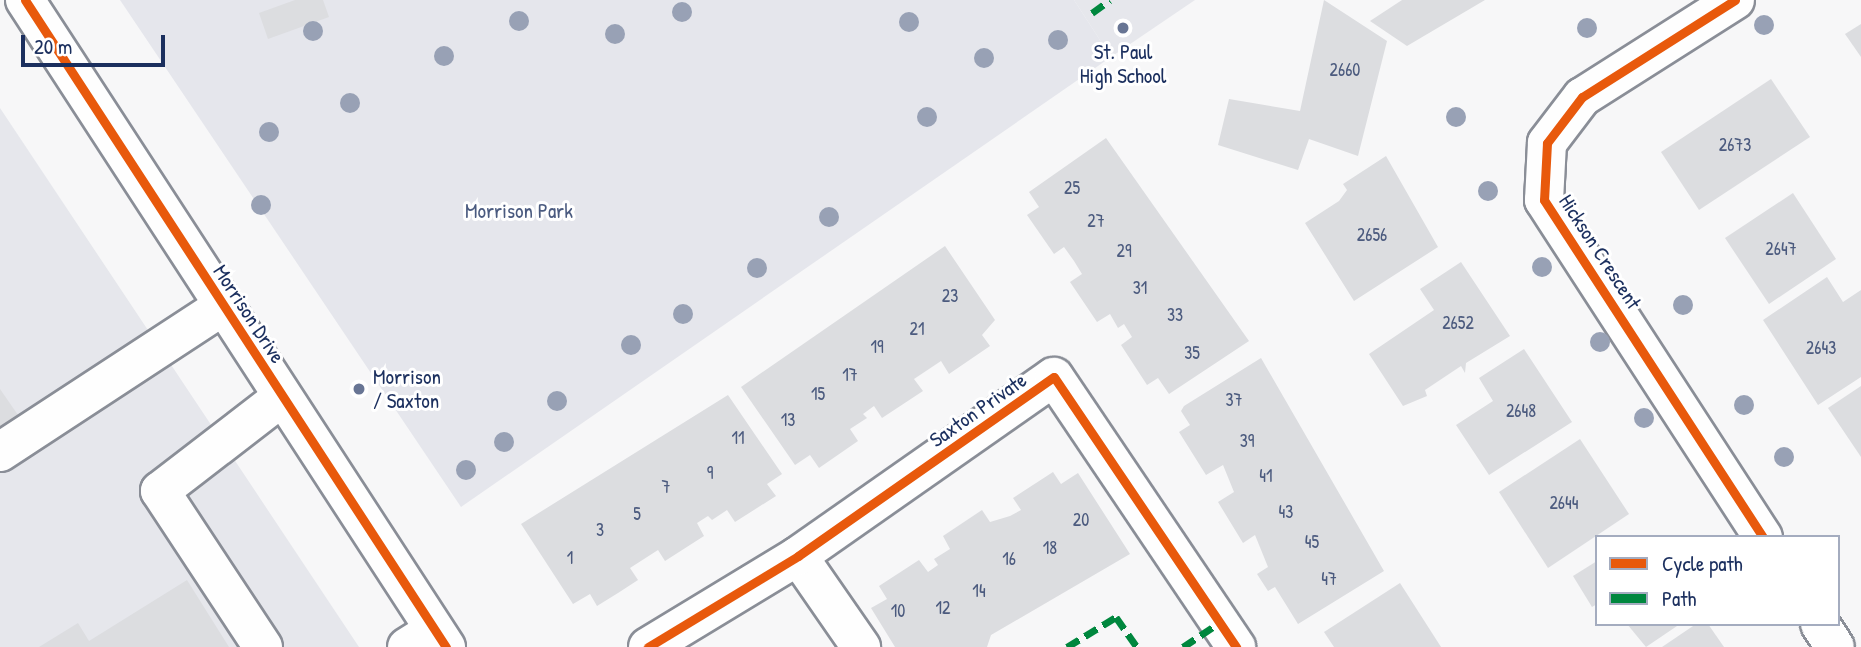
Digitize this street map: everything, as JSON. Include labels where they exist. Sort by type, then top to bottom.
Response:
[{"type":"street","name":"Morrison Drive","points":[[25,0],[282,397],[429,641]]},
{"type":"street","name":"Hickson Crescent","points":[[1735,0],[1582,97],[1547,142],[1544,200],[1762,535]]},
{"type":"street","points":[[0,452],[223,306]]},
{"type":"street","name":"Saxton Private","points":[[648,647],[798,556],[1054,377],[1236,647]]},
{"type":"street","points":[[263,647],[160,491],[282,397]]},
{"type":"street","points":[[798,556],[860,647]]},
{"type":"street","points":[[1821,626],[1835,647]]},
{"type":"shaded area","name":"St. Paul High School","points":[[1074,0],[1195,0],[1111,57]]},
{"type":"shaded area","points":[[0,108],[359,647],[0,647]]},
{"type":"green space","name":"Morrison Park","points":[[120,0],[1074,0],[1111,57],[461,507]]},
{"type":"building","points":[[295,0],[323,0],[329,17],[268,39],[259,13]]},
{"type":"building","points":[[1324,0],[1387,41],[1358,156],[1309,139],[1298,170],[1218,145],[1229,99],[1300,111]]},
{"type":"building","points":[[1402,0],[1485,0],[1407,46],[1370,21]]},
{"type":"building","points":[[1861,24],[1861,57],[1845,34]]},
{"type":"building","points":[[1771,79],[1810,137],[1699,210],[1661,152]]},
{"type":"building","points":[[1106,138],[1249,341],[1169,394],[1158,378],[1147,385],[1121,345],[1132,337],[1124,324],[1118,328],[1110,314],[1097,322],[1070,282],[1082,274],[1074,261],[1064,247],[1054,254],[1027,215],[1039,207],[1029,192]]},
{"type":"building","points":[[1386,156],[1438,247],[1354,301],[1305,223],[1339,201],[1347,190],[1343,184]]},
{"type":"building","points":[[1793,193],[1836,259],[1769,304],[1725,238]]},
{"type":"building","points":[[945,246],[995,320],[982,335],[990,346],[949,374],[941,361],[914,379],[923,391],[882,418],[874,406],[863,414],[867,418],[850,429],[858,441],[819,468],[810,455],[795,465],[741,387]]},
{"type":"building","points":[[1461,262],[1510,336],[1466,363],[1465,373],[1461,366],[1425,390],[1427,396],[1403,406],[1369,354],[1434,310],[1420,289]]},
{"type":"building","points":[[1827,277],[1843,302],[1861,290],[1861,377],[1818,405],[1763,320]]},
{"type":"building","points":[[1524,349],[1572,422],[1489,475],[1456,425],[1493,401],[1479,378]]},
{"type":"building","points":[[1261,358],[1384,571],[1298,624],[1275,587],[1268,591],[1257,574],[1268,567],[1255,535],[1243,543],[1218,502],[1234,492],[1223,465],[1206,475],[1179,432],[1190,425],[1181,411],[1184,406]]},
{"type":"building","points":[[1861,386],[1861,457],[1828,408]]},
{"type":"building","points":[[0,389],[18,415],[0,427]]},
{"type":"building","points":[[728,395],[782,474],[767,484],[776,496],[735,522],[727,510],[712,520],[708,516],[697,523],[704,536],[665,561],[658,550],[630,568],[638,580],[597,606],[590,594],[573,604],[521,524]]},
{"type":"building","points":[[1580,439],[1629,514],[1548,568],[1499,492]]},
{"type":"building","points":[[1053,472],[1061,484],[1078,473],[1130,554],[991,635],[987,647],[895,647],[871,608],[887,599],[879,586],[919,560],[928,572],[938,565],[934,559],[950,549],[943,536],[982,510],[990,522],[1021,510],[1013,498]]},
{"type":"building","points":[[1595,562],[1595,605],[1592,607],[1573,576]]},
{"type":"building","points":[[187,580],[229,647],[39,647],[78,623],[89,641]]},
{"type":"building","points":[[1400,583],[1441,647],[1334,647],[1324,632]]},
{"type":"building","points":[[1629,626],[1677,626],[1646,647]]},
{"type":"building","points":[[1693,626],[1709,626],[1724,647],[1662,647]]},
{"type":"marked path","points":[[1092,13],[1110,0]]},
{"type":"marked path","points":[[1067,647],[1116,617],[1137,647]]},
{"type":"marked path","points":[[1183,647],[1219,623]]},
{"type":"cycle path","points":[[25,0],[446,647]]},
{"type":"cycle path","points":[[1735,0],[1582,97],[1547,143],[1544,200],[1762,535]]},
{"type":"cycle path","points":[[648,647],[798,556],[1054,377],[1236,647]]},
{"type":"place","name":"St. Paul High School","points":[[1123,28]]},
{"type":"place","name":"Morrison / Saxton","points":[[359,389]]}]
